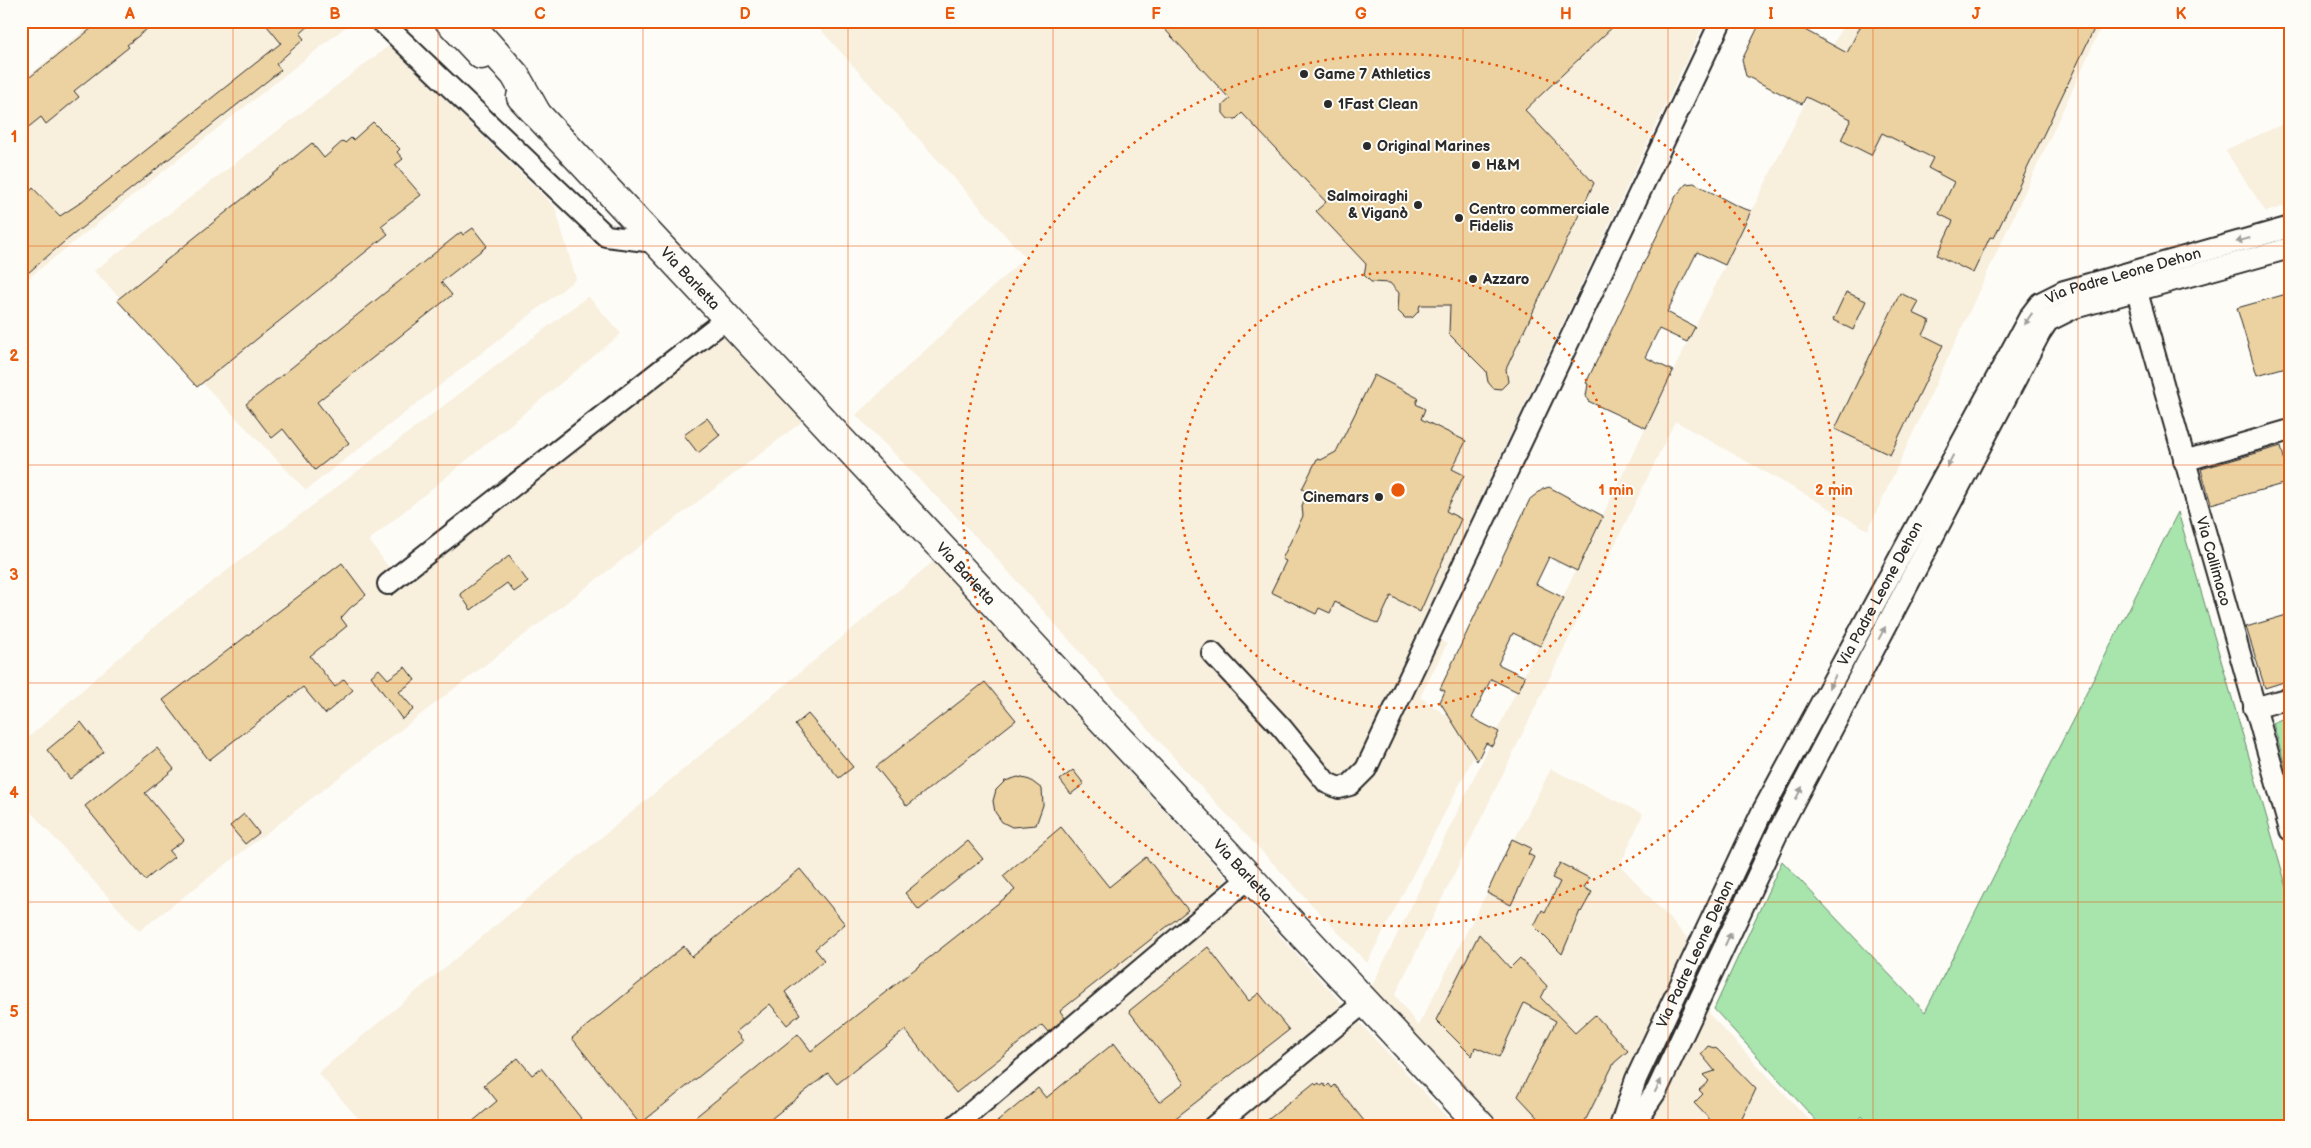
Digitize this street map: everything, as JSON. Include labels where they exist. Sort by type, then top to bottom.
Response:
[{"type":"main road","name":"Via Barletta","points":[[449,21],[1482,1127]]},
{"type":"main road","points":[[466,21],[515,75],[536,114]]},
{"type":"street","points":[[381,21],[606,236],[654,242]]},
{"type":"street","points":[[1212,653],[1282,728],[1327,783],[1339,788],[1350,785],[1366,769],[1721,21]]},
{"type":"street","name":"Via Padre Leone Dehon","points":[[1620,1127],[1636,1079],[1761,814],[2030,316],[2040,303],[2064,291],[2290,227]]},
{"type":"street","name":"Via Padre Leone Dehon","points":[[1632,1127],[1657,1090],[1778,832],[2048,321],[2074,308],[2290,248]]},
{"type":"street","name":"Via Callimaco","points":[[2137,292],[2290,830]]},
{"type":"street","points":[[388,584],[726,319]]},
{"type":"street","points":[[2184,461],[2290,430]]},
{"type":"street","points":[[2254,708],[2290,698]]},
{"type":"street","points":[[954,1127],[1249,878]]},
{"type":"street","points":[[1213,1127],[1365,1002]]},
{"type":"shaded area","points":[[96,21],[353,21],[21,284],[21,82]]},
{"type":"shaded area","points":[[813,21],[1705,21],[1419,629],[1447,644],[1420,697],[1482,741],[1367,963],[1185,770],[990,551],[856,415],[1025,257]]},
{"type":"shaded area","points":[[1845,21],[2104,21],[1868,530],[1675,421],[1395,995],[1418,1026],[1551,769],[1643,814],[1620,865],[1690,941],[1710,1015],[1816,1127],[1502,1127],[1371,988]]},
{"type":"shaded area","points":[[390,45],[555,207],[576,279],[306,490],[94,271]]},
{"type":"shaded area","points":[[2290,121],[2290,204],[2266,212],[2225,150]]},
{"type":"shaded area","points":[[588,296],[621,334],[369,540],[402,586],[725,333],[804,420],[139,931],[21,801],[21,744],[162,620]]},
{"type":"shaded area","points":[[934,561],[1456,1127],[366,1127],[318,1073]]},
{"type":"green space","points":[[2178,512],[2290,898],[2290,1127],[1873,1127],[1862,1116],[1855,1127],[1822,1127],[1714,1009],[1782,861],[1925,1012]]},
{"type":"green space","points":[[2290,718],[2290,772],[2287,773],[2273,723]]},
{"type":"building","points":[[101,21],[157,21],[127,45],[129,47],[74,91],[79,97],[46,124],[41,117],[21,133],[21,84]]},
{"type":"building","points":[[263,21],[314,21],[300,34],[304,39],[276,64],[281,70],[64,242],[21,279],[21,201],[33,188],[60,216],[77,205],[281,43]]},
{"type":"building","name":"Centro commerciale Fidelis","points":[[1157,21],[1619,21],[1525,110],[1594,183],[1506,369],[1508,382],[1501,389],[1493,388],[1488,382],[1486,371],[1449,334],[1450,305],[1420,305],[1418,312],[1412,318],[1405,318],[1398,311],[1399,293],[1390,283],[1371,282],[1364,275],[1366,264],[1316,211],[1326,202],[1242,113],[1236,119],[1228,119],[1223,113],[1223,105],[1230,99]]},
{"type":"building","points":[[1761,21],[1807,21],[1803,29],[1847,53],[1863,21],[2078,21],[2094,29],[1994,238],[1990,237],[1973,273],[1937,255],[1953,221],[1939,214],[1954,182],[1928,168],[1933,158],[1882,133],[1871,155],[1841,140],[1851,119],[1806,97],[1802,104],[1746,76],[1742,60]]},
{"type":"building","points":[[373,122],[400,149],[397,152],[403,159],[395,165],[421,195],[381,226],[388,234],[197,387],[117,300],[312,143],[324,158],[343,141],[345,143],[351,138],[353,140]]},
{"type":"building","points":[[1694,183],[1737,206],[1751,211],[1725,265],[1697,252],[1667,312],[1695,327],[1687,342],[1659,329],[1645,357],[1673,371],[1646,428],[1588,401],[1586,396],[1588,384],[1586,383],[1676,196],[1686,184]]},
{"type":"building","points":[[473,228],[487,246],[441,282],[452,295],[317,402],[349,443],[315,470],[283,429],[272,438],[246,404],[461,232],[463,235]]},
{"type":"building","points":[[1846,292],[1866,301],[1853,330],[1833,320]]},
{"type":"building","points":[[1900,293],[1919,302],[1913,313],[1930,321],[1923,335],[1943,345],[1890,455],[1835,429]]},
{"type":"building","points":[[2290,293],[2290,366],[2257,375],[2237,308]]},
{"type":"building","name":"Cinemars","points":[[1374,375],[1418,398],[1416,404],[1425,409],[1421,419],[1466,441],[1452,469],[1464,475],[1446,511],[1461,519],[1420,612],[1391,596],[1378,624],[1335,602],[1330,613],[1319,608],[1316,614],[1271,592],[1286,561],[1282,559],[1303,516],[1302,506],[1307,492],[1302,489],[1317,459],[1321,460],[1336,452]]},
{"type":"building","points":[[707,418],[720,435],[698,453],[684,435]]},
{"type":"building","points":[[2281,446],[2290,482],[2211,504],[2201,469]]},
{"type":"building","points":[[1549,487],[1603,516],[1577,571],[1549,557],[1536,584],[1564,598],[1540,646],[1513,633],[1498,664],[1525,677],[1518,692],[1491,679],[1472,718],[1499,732],[1492,746],[1486,743],[1477,761],[1440,702],[1445,691],[1440,689],[1530,499],[1543,489]]},
{"type":"building","points":[[509,556],[528,582],[514,592],[507,583],[471,610],[460,594]]},
{"type":"building","points":[[342,563],[366,595],[341,618],[347,626],[310,656],[335,687],[344,679],[353,690],[325,714],[303,687],[209,760],[163,700]]},
{"type":"building","points":[[2290,614],[2290,680],[2265,688],[2246,627]]},
{"type":"building","points":[[405,667],[415,680],[399,692],[414,709],[402,719],[371,676],[379,669],[388,679]]},
{"type":"building","points":[[985,682],[1016,720],[907,806],[876,767]]},
{"type":"building","points":[[808,714],[853,767],[839,778],[795,725]]},
{"type":"building","points":[[81,722],[104,752],[70,779],[47,750]]},
{"type":"building","points":[[157,748],[174,769],[145,793],[184,840],[169,851],[174,857],[145,880],[85,806]]},
{"type":"building","points":[[1073,770],[1084,784],[1071,794],[1060,780]]},
{"type":"building","points":[[1018,777],[1030,780],[1042,789],[1043,805],[1036,825],[1012,827],[1002,822],[995,812],[993,801],[996,790],[1005,781]]},
{"type":"building","points":[[244,814],[259,833],[245,844],[230,826]]},
{"type":"building","points":[[1061,827],[1109,887],[1146,857],[1188,910],[1060,1011],[1065,1018],[1048,1032],[1042,1025],[956,1093],[905,1030],[837,1084],[828,1073],[761,1127],[683,1127],[798,1034],[811,1051],[1015,890],[1003,876]]},
{"type":"building","points":[[1512,839],[1531,848],[1528,854],[1534,857],[1511,905],[1487,893]]},
{"type":"building","points":[[968,841],[983,859],[919,910],[905,893]]},
{"type":"building","points":[[1560,863],[1589,878],[1584,888],[1592,892],[1580,911],[1562,954],[1534,926],[1542,910],[1545,912],[1560,882],[1552,878]]},
{"type":"building","points":[[800,869],[845,924],[815,949],[824,960],[785,992],[800,1014],[787,1025],[770,1004],[736,1032],[743,1041],[640,1124],[572,1038],[684,946],[692,957]]},
{"type":"building","points":[[1479,934],[1510,968],[1520,958],[1547,986],[1541,998],[1575,1033],[1595,1015],[1628,1051],[1614,1063],[1582,1127],[1547,1127],[1518,1096],[1556,1021],[1524,1003],[1499,1057],[1475,1047],[1472,1056],[1436,1020]]},
{"type":"building","points":[[1208,947],[1249,1001],[1259,993],[1289,1030],[1164,1127],[991,1127],[1038,1088],[1046,1098],[1114,1043],[1159,1102],[1184,1083],[1129,1011]]},
{"type":"building","points":[[1708,1046],[1717,1049],[1756,1089],[1738,1127],[1717,1127],[1694,1103],[1703,1094],[1699,1090],[1709,1081],[1703,1075],[1715,1071],[1701,1054]]},
{"type":"building","points":[[518,1058],[532,1075],[541,1068],[588,1127],[466,1127],[497,1101],[484,1085]]},
{"type":"building","points":[[1314,1083],[1316,1085],[1319,1083],[1321,1086],[1324,1084],[1326,1087],[1329,1084],[1332,1088],[1335,1085],[1369,1127],[1259,1127]]},
{"type":"place","name":"Game 7 Athletics","points":[[1304,74]]},
{"type":"place","name":"1Fast Clean","points":[[1328,104]]},
{"type":"place","name":"Original Marines","points":[[1367,146]]},
{"type":"place","name":"H&M","points":[[1476,165]]},
{"type":"place","name":"Salmoiraghi & Viganò","points":[[1418,205]]},
{"type":"place","name":"Centro commerciale Fidelis","points":[[1459,218]]},
{"type":"place","name":"Azzaro","points":[[1473,279]]},
{"type":"place","name":"Cinemars","points":[[1379,497]]}]
